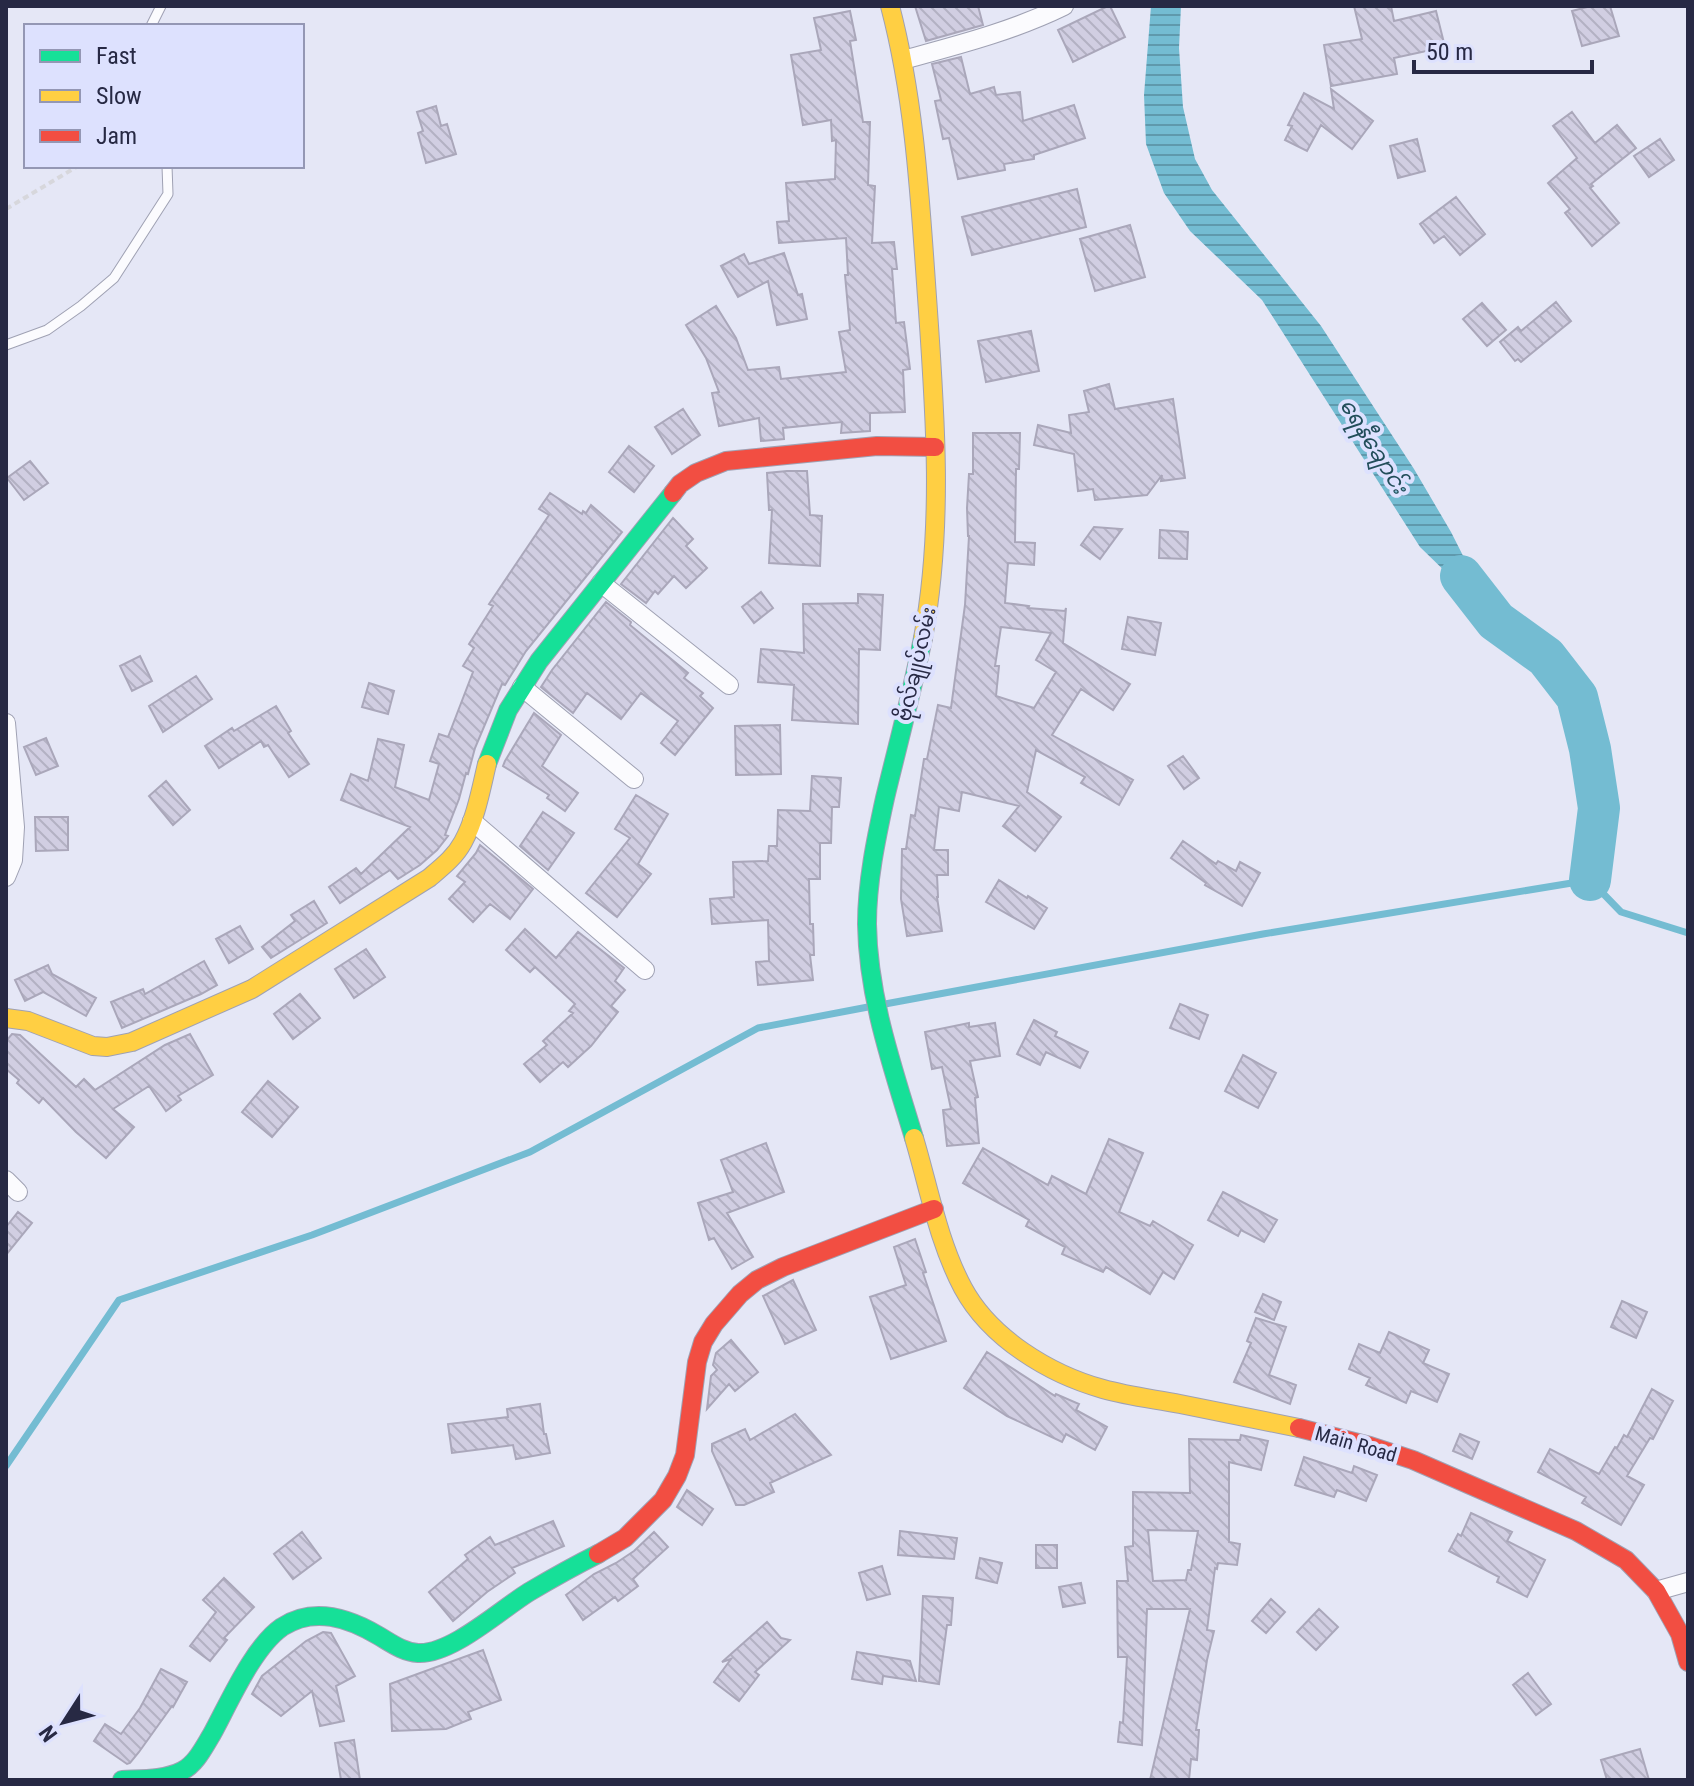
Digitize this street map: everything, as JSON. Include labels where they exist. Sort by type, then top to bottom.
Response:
[{"type":"street","name":"ဗိုလ်‌ချုပ်‌လမ်း","points":[[890,6],[903,60],[922,226],[935,418],[935,532],[931,597],[883,806],[868,892],[867,941],[873,988],[934,1209],[960,1283],[973,1305]]},
{"type":"street","points":[[903,60],[972,42],[1064,6]]},
{"type":"street","points":[[6,1018],[30,1021],[93,1047],[112,1046],[132,1042],[252,989],[429,878],[449,861],[463,843],[490,754],[508,710],[522,687],[539,661],[680,484],[708,466],[726,461],[877,446],[935,447]]},
{"type":"street","points":[[601,583],[729,685]]},
{"type":"street","points":[[522,687],[634,779]]},
{"type":"street","points":[[6,723],[15,827],[13,860],[6,877]]},
{"type":"street","points":[[472,821],[645,970]]},
{"type":"street","points":[[122,1780],[165,1777],[190,1766],[203,1750],[266,1641],[282,1627],[298,1619],[315,1615],[336,1617],[360,1625],[401,1649],[418,1653],[433,1651],[451,1645],[526,1594],[625,1538],[663,1500],[677,1476],[685,1455],[697,1362],[703,1342],[740,1294],[757,1280],[783,1267],[934,1209]]},
{"type":"street","name":"Main Road","points":[[973,1305],[995,1330],[1052,1368],[1078,1381],[1370,1446],[1413,1460],[1576,1531],[1626,1560],[1656,1591],[1680,1634],[1688,1662]]},
{"type":"street","points":[[1656,1591],[1688,1582]]},
{"type":"lane","points":[[152,24],[161,6]]},
{"type":"lane","points":[[6,345],[47,330],[114,278],[168,194],[167,168]]},
{"type":"path","points":[[6,209],[75,168]]},
{"type":"water","points":[[1151,6],[1181,6],[1179,48],[1183,107],[1195,159],[1212,190],[1321,326],[1414,469],[1451,532],[1496,621],[1420,547],[1262,300],[1190,231],[1164,193],[1146,144],[1144,95]]},
{"type":"building","points":[[915,6],[978,6],[983,25],[926,41]]},
{"type":"building","points":[[1108,6],[1125,37],[1073,62],[1058,30]]},
{"type":"building","points":[[1354,6],[1391,6],[1394,21],[1436,11],[1445,47],[1394,58],[1397,74],[1331,86],[1324,45],[1362,39]]},
{"type":"building","points":[[1591,6],[1610,6],[1619,36],[1582,46],[1572,11]]},
{"type":"building","points":[[850,11],[856,40],[850,41],[863,122],[870,122],[868,185],[875,186],[872,243],[894,242],[897,269],[892,269],[896,323],[904,322],[910,369],[903,370],[905,412],[870,413],[870,431],[841,433],[842,422],[783,428],[784,439],[761,441],[759,418],[719,426],[712,393],[719,392],[706,358],[686,325],[716,306],[736,338],[748,370],[779,367],[781,379],[846,372],[839,332],[850,330],[845,275],[848,275],[846,238],[779,243],[777,222],[789,221],[786,183],[835,179],[836,140],[832,141],[831,120],[803,125],[791,55],[821,50],[814,18]]},
{"type":"building","points":[[961,57],[970,94],[994,87],[996,95],[1020,92],[1023,121],[1074,105],[1085,138],[1034,155],[1034,159],[1004,164],[1005,170],[958,179],[949,138],[943,139],[935,101],[941,100],[932,64]]},
{"type":"building","points":[[1331,89],[1373,121],[1352,149],[1321,125],[1307,151],[1285,140],[1292,126],[1288,125],[1304,93],[1334,109]]},
{"type":"building","points":[[436,106],[441,126],[447,124],[456,154],[426,163],[418,133],[423,131],[417,112]]},
{"type":"building","points":[[1572,112],[1595,143],[1617,125],[1636,148],[1591,184],[1593,186],[1590,188],[1619,223],[1592,246],[1565,213],[1570,209],[1548,183],[1577,158],[1553,126]]},
{"type":"building","points":[[1417,139],[1425,171],[1398,178],[1390,146]]},
{"type":"building","points":[[1660,139],[1674,160],[1649,177],[1634,156]]},
{"type":"building","points":[[1077,189],[1086,227],[972,255],[962,217]]},
{"type":"building","points":[[1456,197],[1485,234],[1460,255],[1444,236],[1434,243],[1420,224]]},
{"type":"building","points":[[1130,225],[1145,277],[1095,291],[1080,239]]},
{"type":"building","points":[[784,253],[798,295],[802,294],[807,319],[777,325],[768,281],[738,297],[721,266],[744,254],[749,264]]},
{"type":"building","points":[[1556,302],[1571,321],[1521,362],[1518,359],[1515,361],[1500,342],[1518,327],[1521,331]]},
{"type":"building","points":[[1482,303],[1506,330],[1487,346],[1463,319]]},
{"type":"building","points":[[1031,331],[1039,371],[986,382],[978,341]]},
{"type":"building","points":[[1109,384],[1115,409],[1173,399],[1185,478],[1161,481],[1162,475],[1147,495],[1095,500],[1093,489],[1078,491],[1074,454],[1034,445],[1038,425],[1071,433],[1069,415],[1089,412],[1084,391]]},
{"type":"building","points":[[683,409],[700,435],[672,454],[655,427]]},
{"type":"building","points":[[973,433],[1020,433],[1015,542],[1035,543],[1034,565],[1008,563],[1005,603],[1028,608],[1065,611],[1066,608],[1063,643],[1130,684],[1113,710],[1081,689],[1052,735],[1133,780],[1119,805],[1081,783],[1085,777],[1036,750],[1027,792],[1061,817],[1035,851],[1003,826],[1019,806],[962,792],[959,811],[939,807],[934,850],[948,850],[948,875],[937,875],[942,931],[907,936],[901,899],[902,849],[906,849],[911,815],[915,816],[924,759],[927,759],[938,705],[951,708],[965,605],[969,474],[973,474]],"holes":[[[1001,627],[1051,633],[1036,660],[1056,672],[1034,708],[996,696],[999,666],[995,666]]]},
{"type":"building","points":[[629,446],[654,466],[634,492],[609,472]]},
{"type":"building","points":[[30,461],[48,483],[24,500],[7,478]]},
{"type":"building","points":[[807,471],[810,515],[822,516],[820,566],[769,563],[772,510],[769,510],[767,473]]},
{"type":"building","points":[[550,493],[582,514],[591,505],[622,532],[526,651],[505,685],[502,684],[466,773],[445,835],[448,836],[420,865],[398,879],[390,870],[340,903],[329,887],[356,868],[361,874],[410,827],[341,800],[351,774],[368,781],[378,739],[404,745],[395,787],[429,800],[439,764],[430,761],[439,734],[448,737],[473,672],[463,666],[474,648],[469,644],[493,606],[489,604],[549,515],[539,509]]},
{"type":"building","points":[[673,518],[693,539],[686,546],[707,568],[686,588],[674,576],[646,603],[621,584]]},
{"type":"building","points":[[1094,527],[1122,529],[1100,559],[1081,545]]},
{"type":"building","points":[[1160,530],[1188,532],[1187,559],[1159,558]]},
{"type":"building","points":[[761,592],[773,608],[754,623],[742,607]]},
{"type":"building","points":[[858,594],[883,595],[880,650],[859,649],[858,724],[792,720],[794,685],[758,682],[761,649],[804,653],[803,604],[858,603]]},
{"type":"building","points":[[606,602],[688,673],[684,678],[703,693],[700,696],[713,708],[675,755],[661,743],[678,721],[641,693],[621,719],[587,693],[573,713],[541,687]]},
{"type":"building","points":[[1128,617],[1161,623],[1155,655],[1122,649]]},
{"type":"building","points":[[140,656],[152,681],[132,691],[120,666]]},
{"type":"building","points":[[196,676],[212,699],[163,732],[149,706]]},
{"type":"building","points":[[369,683],[394,691],[388,714],[362,707]]},
{"type":"building","points":[[276,706],[291,731],[288,733],[309,764],[289,777],[268,745],[264,747],[261,741],[219,768],[205,746],[232,728],[234,731]]},
{"type":"building","points":[[534,713],[561,735],[542,766],[578,793],[565,811],[547,798],[549,795],[503,766]]},
{"type":"building","points":[[780,725],[781,774],[736,775],[735,726]]},
{"type":"building","points":[[46,738],[58,766],[36,775],[24,747]]},
{"type":"building","points":[[1183,756],[1199,778],[1184,789],[1168,766]]},
{"type":"building","points":[[812,776],[841,778],[839,807],[832,807],[831,843],[820,843],[820,879],[809,879],[813,980],[758,985],[756,962],[769,961],[768,920],[712,924],[710,899],[734,897],[733,862],[768,861],[769,846],[777,846],[778,810],[810,811]]},
{"type":"building","points":[[166,781],[190,810],[173,825],[149,796]]},
{"type":"building","points":[[636,795],[668,814],[638,864],[651,874],[617,917],[586,893],[630,838],[615,829]]},
{"type":"building","points":[[543,812],[574,833],[548,870],[520,846]]},
{"type":"building","points":[[35,817],[68,817],[68,850],[36,851]]},
{"type":"building","points":[[1183,841],[1216,864],[1218,861],[1236,871],[1240,862],[1260,873],[1242,906],[1205,885],[1171,858]]},
{"type":"building","points":[[480,845],[533,889],[510,919],[490,904],[473,922],[449,899],[465,882],[457,876]]},
{"type":"building","points":[[999,880],[1047,908],[1034,929],[986,902]]},
{"type":"building","points":[[314,901],[327,923],[271,958],[262,947],[295,921],[291,915]]},
{"type":"building","points":[[240,926],[253,949],[229,963],[216,939]]},
{"type":"building","points":[[525,929],[556,958],[578,932],[624,968],[615,981],[625,990],[611,1006],[618,1012],[591,1046],[568,1067],[563,1062],[540,1082],[524,1064],[547,1045],[543,1041],[573,1013],[569,1011],[575,1004],[535,967],[530,972],[506,950]]},
{"type":"building","points":[[366,949],[385,977],[354,998],[335,969]]},
{"type":"building","points":[[204,961],[217,985],[122,1028],[111,1002],[143,989],[145,994]]},
{"type":"building","points":[[48,965],[52,974],[96,998],[86,1016],[43,992],[25,1001],[15,980]]},
{"type":"building","points":[[300,994],[320,1018],[293,1039],[274,1014]]},
{"type":"building","points":[[1180,1004],[1208,1015],[1199,1039],[1170,1028]]},
{"type":"building","points":[[1034,1020],[1057,1032],[1055,1036],[1088,1052],[1080,1068],[1046,1052],[1040,1065],[1017,1054]]},
{"type":"building","points":[[969,1023],[969,1027],[995,1023],[1000,1056],[970,1061],[978,1097],[975,1098],[979,1143],[947,1146],[943,1110],[951,1109],[942,1067],[932,1069],[925,1032]]},
{"type":"building","points":[[12,1034],[20,1035],[76,1087],[84,1079],[95,1090],[165,1045],[190,1034],[213,1075],[178,1096],[181,1100],[166,1111],[149,1086],[113,1109],[134,1127],[106,1158],[43,1098],[39,1103],[6,1069],[6,1041]]},
{"type":"building","points":[[1243,1055],[1276,1073],[1258,1108],[1225,1091]]},
{"type":"building","points":[[268,1081],[298,1107],[272,1137],[242,1112]]},
{"type":"building","points":[[1109,1139],[1143,1153],[1119,1212],[1150,1226],[1153,1221],[1193,1245],[1174,1279],[1163,1272],[1150,1294],[1106,1267],[1103,1272],[1062,1254],[1065,1247],[1026,1226],[1029,1220],[963,1183],[983,1148],[1048,1185],[1052,1176],[1086,1194]]},
{"type":"building","points":[[766,1143],[784,1192],[727,1213],[753,1257],[732,1269],[714,1238],[709,1240],[698,1203],[733,1192],[721,1160]]},
{"type":"building","points":[[1223,1192],[1277,1220],[1264,1242],[1241,1230],[1238,1236],[1208,1220]]},
{"type":"building","points":[[18,1212],[32,1223],[6,1255],[6,1227]]},
{"type":"building","points":[[915,1239],[946,1341],[891,1359],[870,1297],[906,1285],[894,1247]]},
{"type":"building","points":[[793,1280],[816,1330],[785,1344],[763,1296]]},
{"type":"building","points":[[1263,1294],[1281,1302],[1274,1320],[1255,1312]]},
{"type":"building","points":[[1622,1301],[1647,1312],[1636,1338],[1611,1327]]},
{"type":"building","points":[[1256,1318],[1286,1327],[1269,1375],[1296,1385],[1290,1404],[1234,1382],[1251,1343],[1247,1341]]},
{"type":"building","points":[[1389,1332],[1429,1350],[1423,1363],[1449,1374],[1437,1402],[1411,1391],[1406,1403],[1366,1385],[1370,1378],[1349,1369],[1359,1344],[1380,1353]]},
{"type":"building","points":[[731,1340],[758,1372],[735,1391],[729,1384],[707,1409],[711,1376],[717,1370],[713,1365],[716,1353]]},
{"type":"building","points":[[987,1352],[1055,1396],[1079,1404],[1076,1410],[1107,1427],[1095,1450],[1066,1434],[1062,1442],[1007,1416],[964,1388]]},
{"type":"building","points":[[1652,1389],[1673,1401],[1653,1439],[1650,1438],[1627,1476],[1644,1485],[1621,1525],[1582,1503],[1586,1497],[1538,1472],[1550,1449],[1599,1474],[1624,1435],[1627,1437]]},
{"type":"building","points":[[540,1404],[550,1453],[516,1459],[513,1445],[452,1453],[448,1424],[508,1417],[507,1409]]},
{"type":"building","points":[[795,1414],[831,1455],[770,1483],[774,1492],[744,1505],[736,1505],[712,1451],[712,1444],[745,1429],[750,1440]]},
{"type":"building","points":[[1460,1434],[1479,1442],[1472,1459],[1453,1451]]},
{"type":"building","points":[[1241,1435],[1268,1441],[1261,1470],[1229,1462],[1229,1542],[1240,1544],[1237,1565],[1218,1563],[1215,1568],[1207,1630],[1214,1631],[1196,1730],[1199,1730],[1197,1760],[1191,1759],[1189,1780],[1150,1780],[1190,1609],[1147,1609],[1142,1745],[1118,1742],[1120,1722],[1123,1723],[1127,1657],[1118,1657],[1117,1581],[1128,1581],[1125,1547],[1133,1546],[1133,1492],[1190,1493],[1189,1439],[1240,1440]],"holes":[[[1148,1530],[1198,1531],[1191,1570],[1188,1570],[1186,1580],[1153,1581]]]},
{"type":"building","points":[[1304,1457],[1352,1473],[1354,1466],[1377,1475],[1366,1501],[1337,1490],[1334,1497],[1295,1485]]},
{"type":"building","points":[[687,1490],[713,1509],[702,1525],[677,1507]]},
{"type":"building","points":[[1471,1513],[1512,1532],[1507,1541],[1545,1560],[1527,1597],[1497,1582],[1499,1577],[1449,1551],[1458,1534],[1461,1536]]},
{"type":"building","points":[[553,1521],[564,1546],[512,1568],[515,1573],[453,1621],[429,1592],[468,1559],[465,1555],[490,1537],[495,1545]]},
{"type":"building","points":[[900,1531],[957,1538],[954,1559],[898,1555]]},
{"type":"building","points":[[302,1532],[321,1558],[293,1579],[274,1554]]},
{"type":"building","points":[[654,1532],[668,1547],[633,1579],[638,1586],[618,1601],[615,1597],[583,1620],[566,1595],[594,1574],[634,1551]]},
{"type":"building","points":[[1036,1545],[1057,1545],[1057,1568],[1036,1568]]},
{"type":"building","points":[[980,1558],[1002,1563],[997,1583],[976,1578]]},
{"type":"building","points":[[882,1566],[890,1594],[867,1600],[859,1573]]},
{"type":"building","points":[[224,1578],[254,1607],[224,1638],[227,1640],[210,1661],[190,1646],[216,1612],[203,1600]]},
{"type":"building","points":[[1081,1583],[1085,1603],[1063,1607],[1059,1587]]},
{"type":"building","points":[[923,1596],[953,1598],[939,1684],[919,1681]]},
{"type":"building","points":[[1271,1599],[1285,1612],[1266,1633],[1252,1621]]},
{"type":"building","points":[[1319,1609],[1338,1627],[1316,1650],[1297,1632]]},
{"type":"building","points":[[767,1622],[781,1638],[790,1640],[755,1672],[759,1675],[739,1701],[714,1682],[731,1659],[722,1662]]},
{"type":"building","points":[[323,1632],[331,1633],[355,1676],[336,1686],[344,1721],[320,1726],[312,1691],[281,1716],[252,1694],[262,1676],[306,1641]]},
{"type":"building","points":[[483,1650],[501,1700],[468,1712],[471,1719],[446,1729],[392,1731],[390,1684]]},
{"type":"building","points":[[857,1652],[910,1661],[916,1681],[883,1676],[882,1684],[852,1679]]},
{"type":"building","points":[[161,1669],[187,1682],[173,1707],[127,1764],[94,1741],[105,1724],[121,1734],[140,1708]]},
{"type":"building","points":[[1528,1673],[1551,1704],[1536,1715],[1513,1685]]},
{"type":"building","points":[[354,1740],[360,1780],[341,1780],[335,1743]]},
{"type":"building","points":[[1640,1749],[1649,1780],[1607,1780],[1601,1760]]},
{"type":"waterway","name":"ရေနီချောင်း","points":[[1461,576],[1496,621],[1546,657],[1577,697],[1590,749],[1599,808],[1590,880]]},
{"type":"waterway","points":[[885,1004],[1263,934],[1590,880],[1621,912],[1688,933]]},
{"type":"waterway","points":[[6,1466],[119,1300],[312,1235],[530,1152],[758,1028],[868,1007]]},
{"type":"traffic: fast","points":[[487,764],[508,710],[539,661],[673,493]]},
{"type":"traffic: fast","points":[[914,1138],[877,1006],[868,952],[867,908],[878,829],[923,638]]},
{"type":"traffic: fast","points":[[122,1780],[168,1776],[191,1764],[206,1744],[242,1676],[261,1648],[271,1636],[294,1621],[306,1617],[331,1617],[356,1624],[407,1651],[431,1652],[460,1639],[529,1592],[598,1554]]},
{"type":"traffic: slow","points":[[890,6],[905,78],[915,150],[933,382],[936,511],[930,596],[923,638]]},
{"type":"traffic: slow","points":[[6,1018],[28,1021],[93,1046],[107,1047],[132,1042],[252,989],[429,878],[448,862],[468,833],[487,764]]},
{"type":"traffic: slow","points":[[914,1138],[940,1233],[963,1288],[989,1323],[1023,1352],[1062,1374],[1103,1389],[1299,1428]]},
{"type":"traffic: jam","points":[[673,493],[696,473],[726,461],[877,446],[935,447]]},
{"type":"traffic: jam","points":[[598,1554],[625,1538],[663,1500],[677,1476],[685,1455],[697,1362],[703,1342],[740,1294],[757,1280],[783,1267],[934,1209]]},
{"type":"traffic: jam","points":[[1299,1428],[1413,1460],[1576,1531],[1626,1560],[1656,1591],[1680,1634],[1688,1662]]}]
